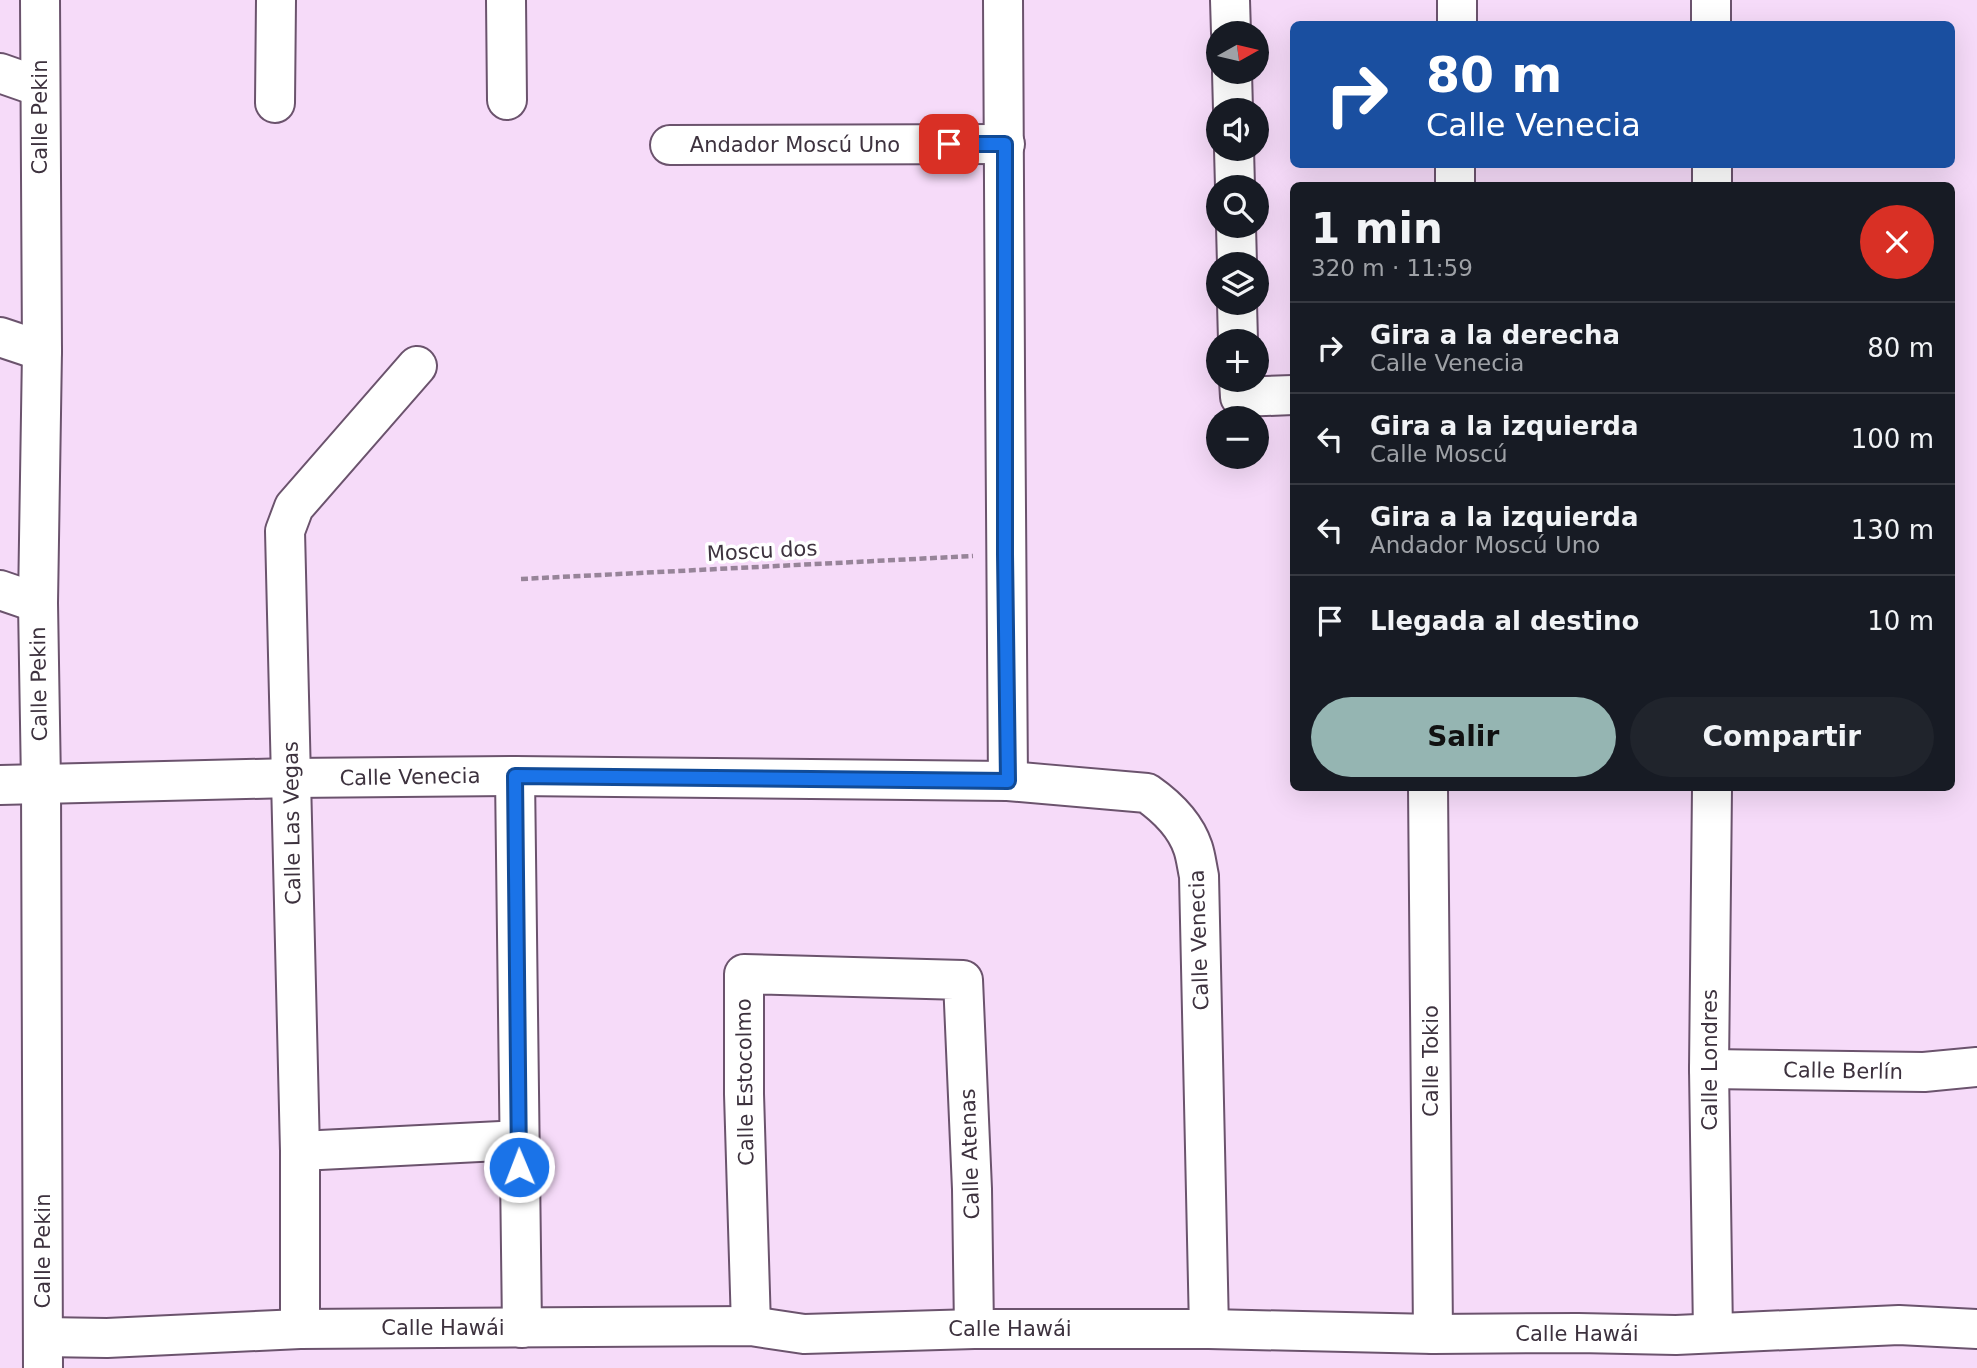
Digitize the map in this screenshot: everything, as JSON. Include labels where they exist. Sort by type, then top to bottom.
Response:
[{"type":"street","name":"Calle Pekin","points":[[40,0],[42,351],[38,603],[43,1353]]},
{"type":"street","points":[[275,103],[276,0]]},
{"type":"street","points":[[506,0],[507,100]]},
{"type":"street","points":[[1003,0],[1008,781]]},
{"type":"street","points":[[1230,0],[1231,21]]},
{"type":"street","points":[[1457,0],[1457,21]]},
{"type":"street","points":[[1711,0],[1711,21]]},
{"type":"street","points":[[0,74],[40,87]]},
{"type":"street","name":"Andador Moscú Uno","points":[[670,145],[1005,144]]},
{"type":"street","points":[[0,337],[42,351]]},
{"type":"street","name":"Calle Las Vegas","points":[[300,1329],[300,1151],[285,531],[294,507],[417,366]]},
{"type":"street","points":[[1269,392],[1290,395]]},
{"type":"street","points":[[0,590],[38,603]]},
{"type":"street","points":[[515,776],[522,1328]]},
{"type":"street","name":"Calle Venecia","points":[[0,785],[515,776],[1008,781],[1147,793],[1165,806],[1178,821],[1193,847],[1199,876],[1209,1329]]},
{"type":"street","name":"Calle Tokio","points":[[1428,791],[1433,1334]]},
{"type":"street","name":"Calle Londres","points":[[1712,791],[1709,1069],[1713,1333]]},
{"type":"street","name":"Calle Estocolmo","points":[[751,1326],[744,1094],[744,974],[963,980]]},
{"type":"street","name":"Calle Atenas","points":[[963,980],[972,1189],[974,1329]]},
{"type":"street","name":"Calle Berlín","points":[[1709,1069],[1924,1072],[1977,1067]]},
{"type":"street","points":[[300,1151],[519,1140]]},
{"type":"street","name":"Calle Hawái","points":[[43,1353],[107,1338],[300,1329],[751,1326],[804,1334],[974,1329],[1209,1329],[1433,1334],[1676,1335],[1899,1325],[1977,1329]]},
{"type":"path","name":"Moscu dos","points":[[522,579],[1005,554]]},
{"type":"route","points":[[519,1167],[515,776],[1008,781],[1005,144],[949,144]]}]
